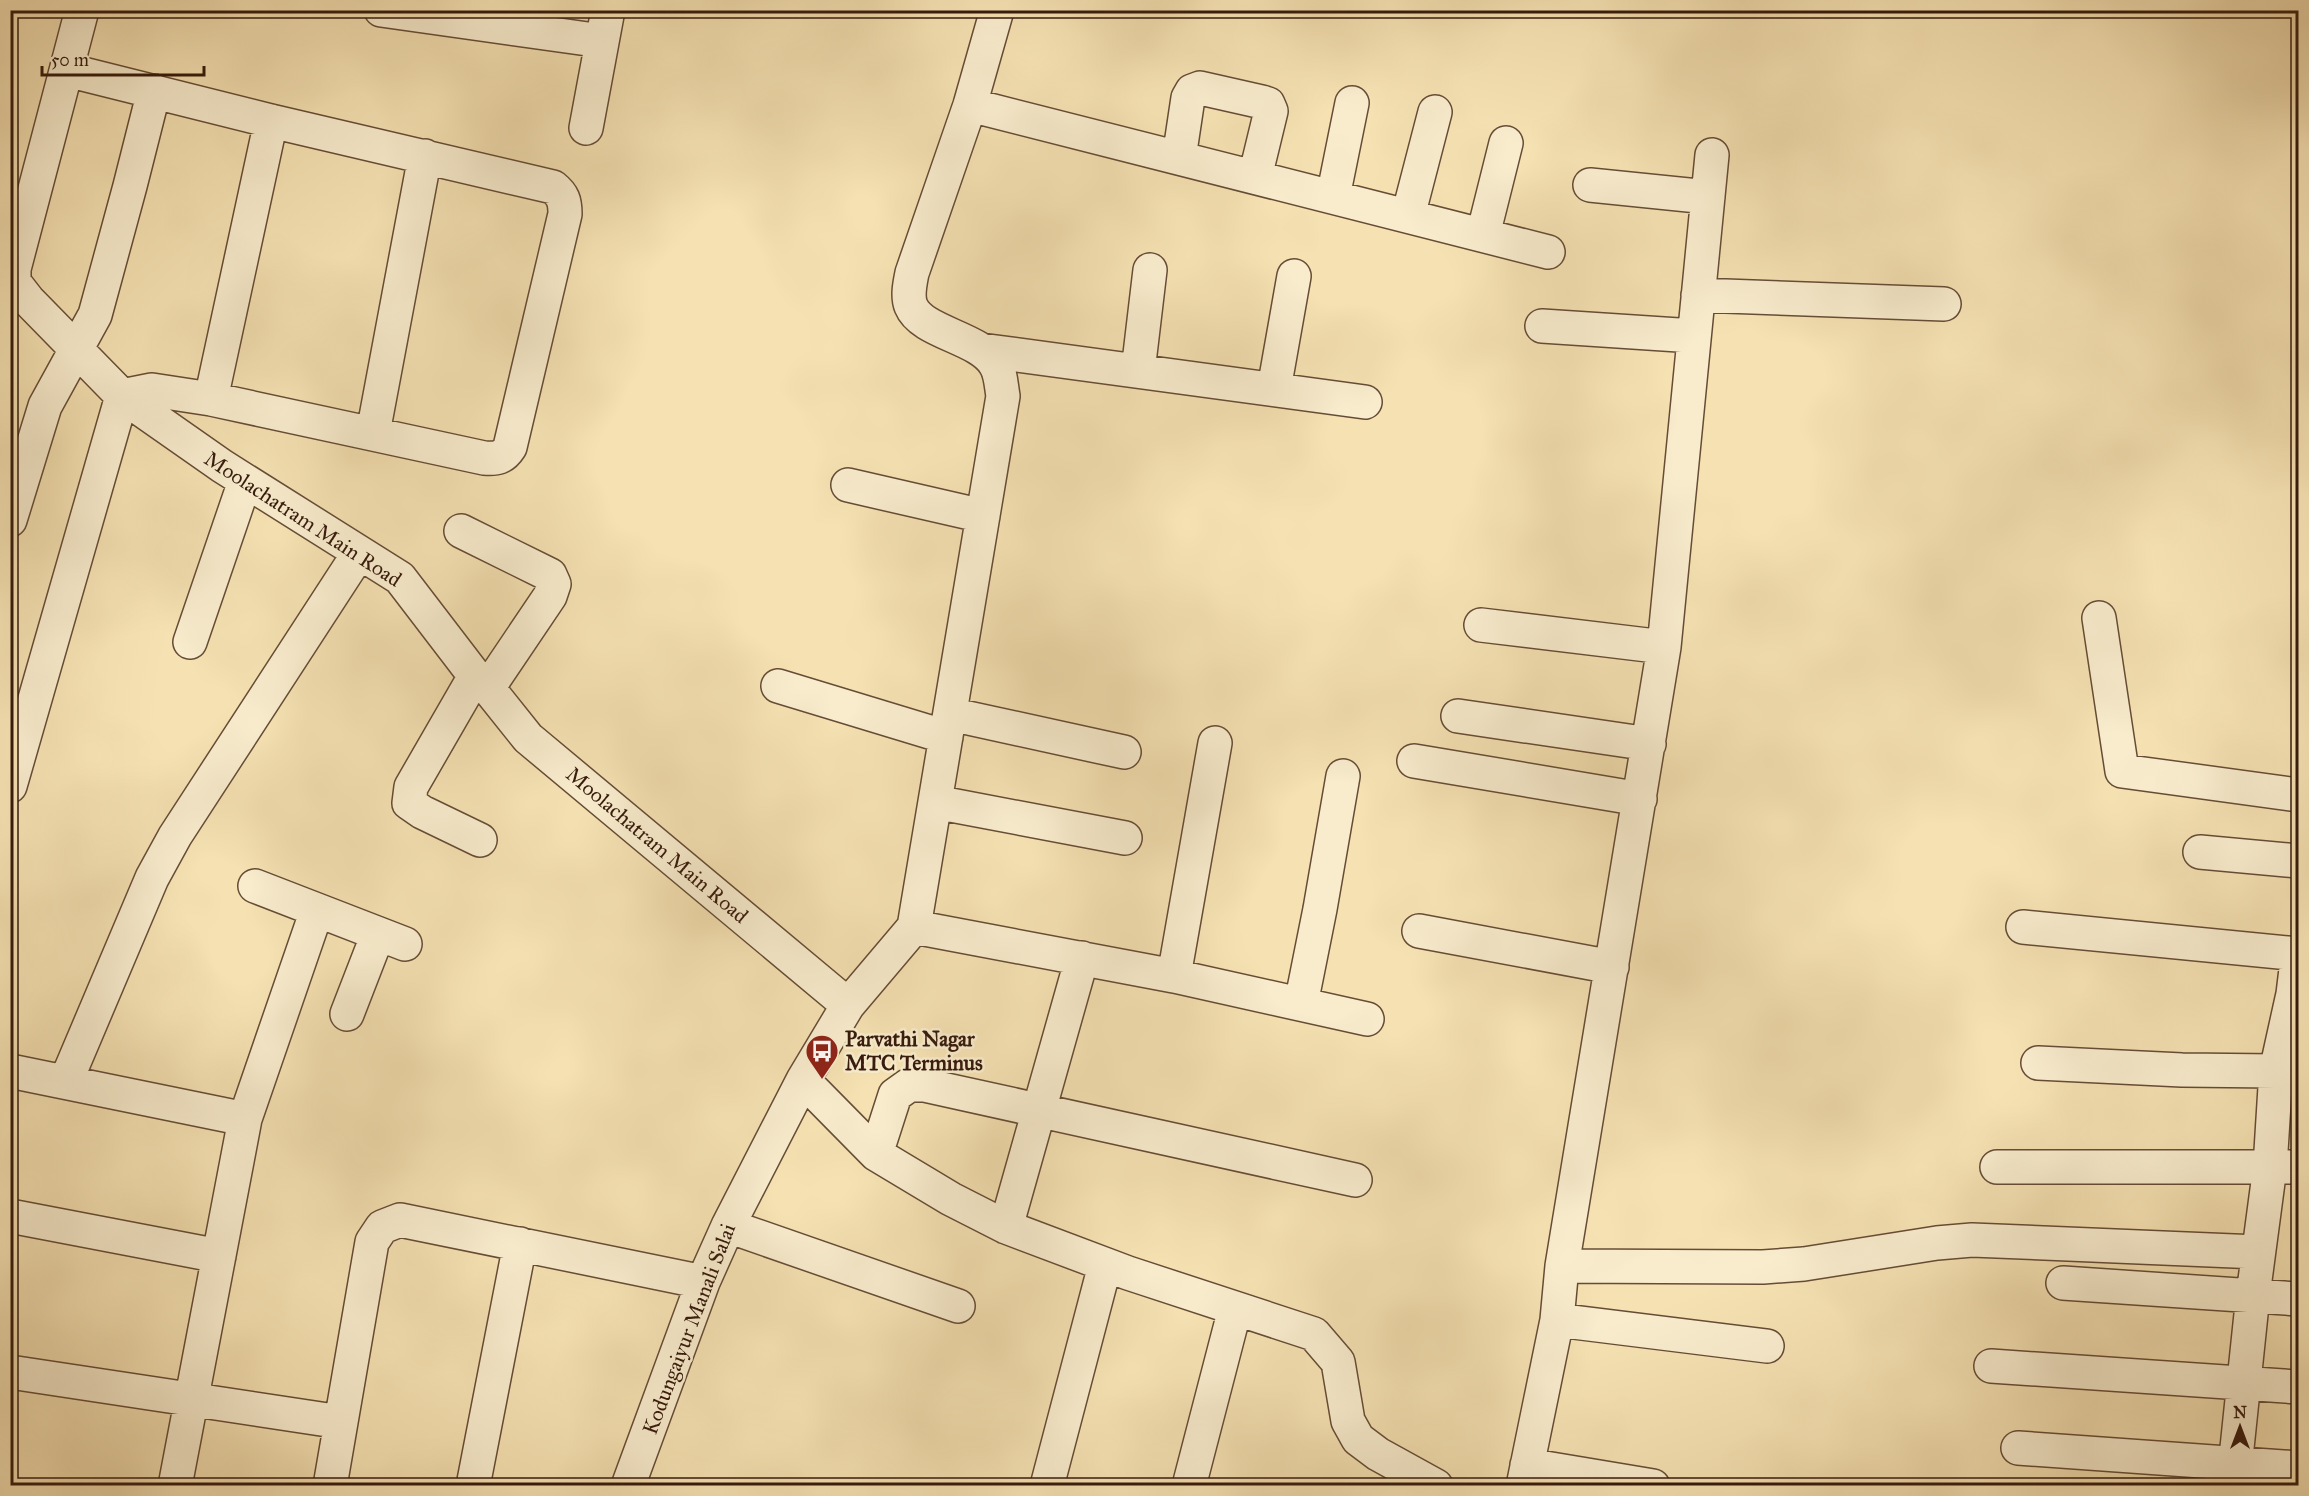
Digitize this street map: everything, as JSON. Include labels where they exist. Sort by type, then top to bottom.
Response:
[{"type":"street","name":"Moolachatram Main Road","points":[[82,10],[67,70],[22,198],[13,271],[28,300],[122,396],[245,481],[400,578],[528,738],[848,1005]]},
{"type":"street","points":[[381,10],[605,26],[586,128]]},
{"type":"street","points":[[997,10],[970,105],[912,273],[909,290],[911,305],[919,318],[981,350],[994,362],[1000,375],[1003,396],[914,927],[1174,976],[1367,1019]]},
{"type":"street","points":[[10,786],[122,396],[152,390],[212,399],[497,459],[510,447],[564,214],[565,201],[561,193],[553,187],[271,121],[67,70]]},
{"type":"street","points":[[1179,158],[1188,99],[1192,91],[1200,88],[1263,102],[1268,104],[1271,111],[1255,177]]},
{"type":"street","points":[[10,520],[45,406],[94,315],[154,91]]},
{"type":"street","points":[[1333,197],[1352,103]]},
{"type":"street","points":[[970,105],[1548,252]]},
{"type":"street","points":[[1408,216],[1435,112]]},
{"type":"street","points":[[212,399],[271,121]]},
{"type":"street","points":[[1484,235],[1506,143]]},
{"type":"street","points":[[1653,1485],[1525,1475],[1557,1320],[1562,1266],[1664,647],[1712,155]]},
{"type":"street","points":[[373,433],[425,156]]},
{"type":"street","points":[[1590,185],[1708,197]]},
{"type":"street","points":[[1138,371],[1150,270]]},
{"type":"street","points":[[1274,389],[1294,276]]},
{"type":"street","points":[[1698,295],[1944,304]]},
{"type":"street","points":[[1542,326],[1694,336]]},
{"type":"street","points":[[981,350],[1365,402]]},
{"type":"street","points":[[190,642],[245,481]]},
{"type":"street","points":[[848,484],[982,516]]},
{"type":"street","points":[[460,531],[550,575],[554,584],[550,596],[481,682],[411,787],[409,803],[422,813],[480,840]]},
{"type":"street","points":[[66,1081],[152,878],[171,844],[359,553]]},
{"type":"street","points":[[2099,618],[2122,771],[2298,795]]},
{"type":"street","points":[[1481,625],[1664,647]]},
{"type":"street","points":[[778,686],[948,725],[1124,752]]},
{"type":"street","points":[[1458,716],[1649,744]]},
{"type":"street","points":[[1174,976],[1215,743]]},
{"type":"street","points":[[1414,761],[1640,798]]},
{"type":"street","points":[[1302,1004],[1343,776]]},
{"type":"street","points":[[935,802],[1125,838]]},
{"type":"street","points":[[2200,852],[2298,861]]},
{"type":"street","points":[[255,886],[391,939],[347,1014]]},
{"type":"street","points":[[175,1485],[245,1119],[317,910]]},
{"type":"street","name":"Kodungaiyur Manali Salai","points":[[628,1485],[703,1282],[728,1226],[803,1080],[848,1005],[914,927]]},
{"type":"street","points":[[2023,927],[2298,953],[2293,994],[2276,1071],[2284,1167],[2258,1252],[2235,1474]]},
{"type":"street","points":[[1419,931],[1612,967]]},
{"type":"street","points":[[1006,1227],[1082,958]]},
{"type":"street","points":[[2038,1063],[2182,1070],[2276,1071]]},
{"type":"street","points":[[10,1071],[245,1119]]},
{"type":"street","points":[[803,1080],[876,1154],[951,1199],[1006,1227],[1106,1265],[1314,1334],[1338,1362],[1348,1421],[1358,1439],[1378,1454],[1436,1485]]},
{"type":"street","points":[[876,1154],[895,1095],[909,1085],[924,1085],[1355,1180]]},
{"type":"street","points":[[1997,1167],[2284,1167]]},
{"type":"street","points":[[10,1216],[219,1256]]},
{"type":"street","points":[[330,1485],[372,1242],[381,1227],[400,1220],[703,1282]]},
{"type":"street","points":[[728,1226],[958,1306]]},
{"type":"street","points":[[1562,1266],[1794,1265],[1937,1243],[1972,1240],[2258,1252]]},
{"type":"street","points":[[473,1485],[520,1244]]},
{"type":"street","points":[[1047,1485],[1106,1265]]},
{"type":"street","points":[[2063,1284],[2298,1299]]},
{"type":"street","points":[[1189,1485],[1235,1309]]},
{"type":"street","points":[[1557,1320],[1767,1346]]},
{"type":"street","points":[[1991,1366],[2298,1387]]},
{"type":"street","points":[[10,1372],[341,1422]]},
{"type":"street","points":[[2018,1448],[2235,1474],[2298,1468]]},
{"type":"place","name":"Parvathi Nagar MTC Terminus","points":[[822,1080]]}]
